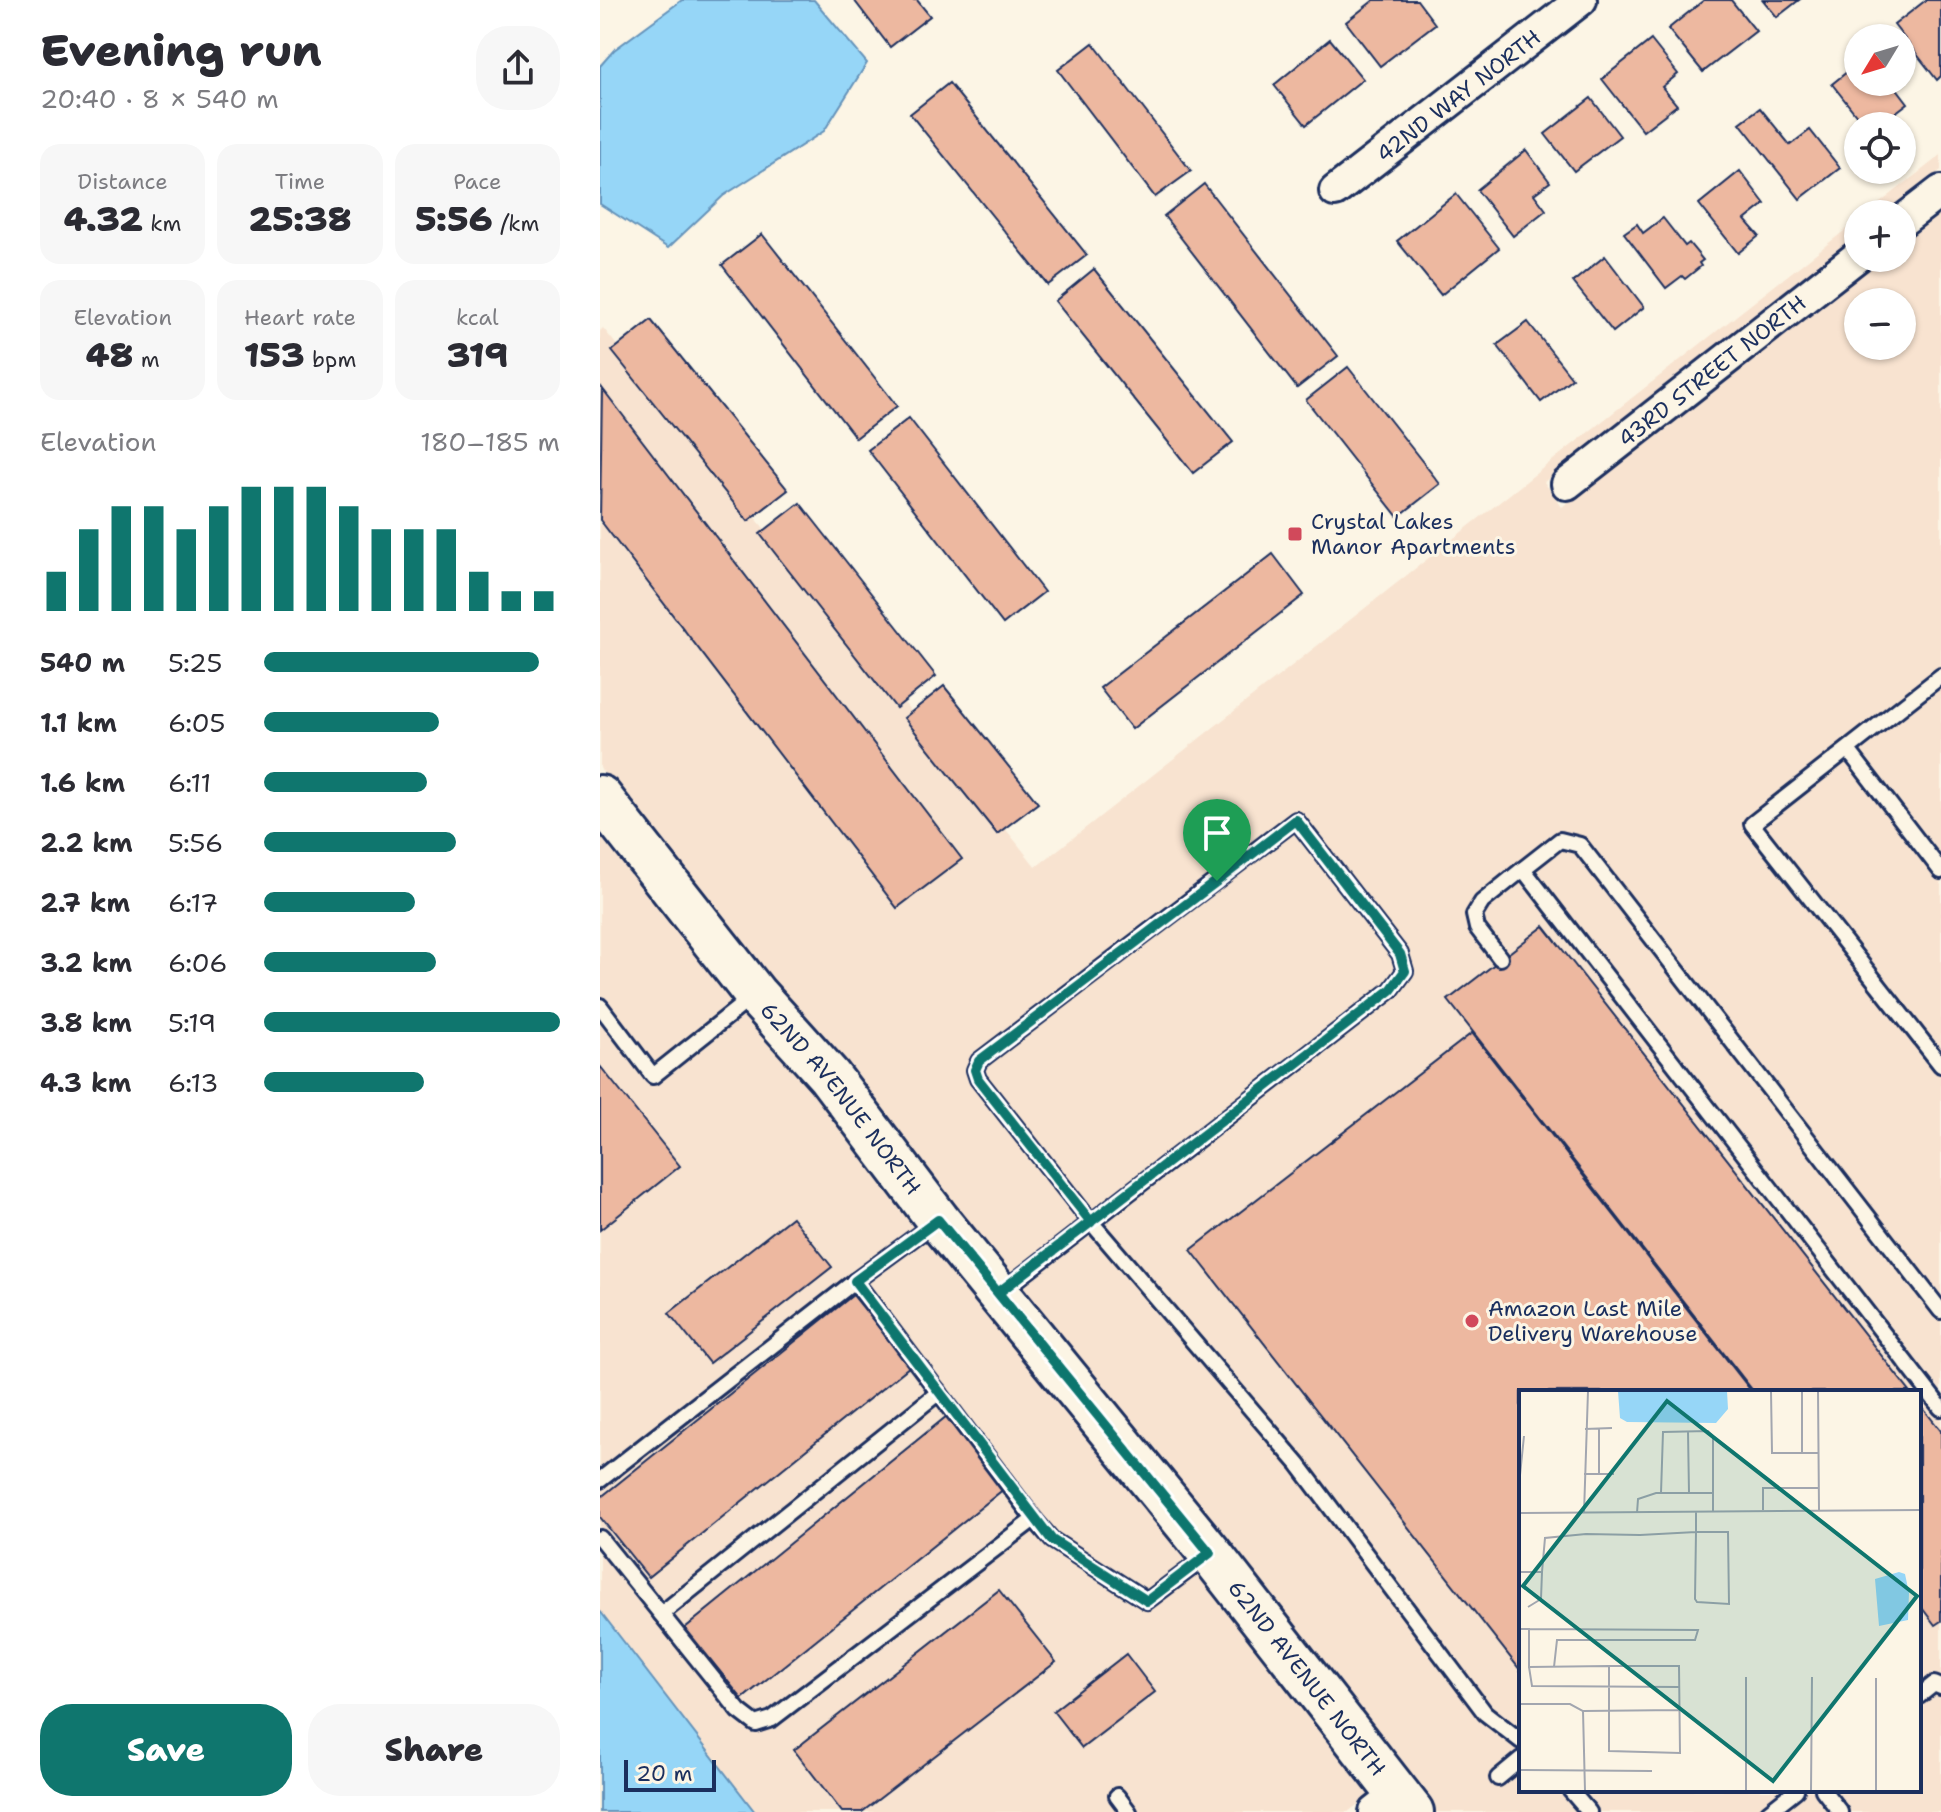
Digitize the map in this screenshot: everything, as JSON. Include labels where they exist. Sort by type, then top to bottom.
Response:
[{"type":"street","name":"42ND WAY NORTH","points":[[1335,191],[1581,0]]},
{"type":"street","points":[[1916,210],[1941,191]]},
{"type":"street","name":"43RD STREET NORTH","points":[[1567,484],[1844,267]]},
{"type":"street","name":"62ND AVENUE NORTH","points":[[600,797],[755,994],[829,1076],[938,1220],[1210,1553],[1395,1806]]},
{"type":"lane","points":[[1941,676],[1752,824],[1941,1065]]},
{"type":"lane","points":[[1848,750],[1941,871]]},
{"type":"lane","points":[[998,1293],[1091,1222],[1391,990],[1405,971],[1400,954],[1296,820],[979,1061],[975,1070],[978,1079],[1091,1222],[1298,1464],[1485,1713],[1519,1739]]},
{"type":"lane","points":[[1500,958],[1477,928],[1474,915],[1482,902],[1560,840],[1580,845],[1941,1311]]},
{"type":"lane","points":[[1523,869],[1941,1408]]},
{"type":"lane","points":[[600,1006],[653,1076],[755,994]]},
{"type":"lane","points":[[600,1480],[938,1220]]},
{"type":"lane","points":[[855,1281],[1052,1540],[1147,1601],[1210,1553]]},
{"type":"lane","points":[[661,1614],[939,1392]]},
{"type":"lane","points":[[600,1538],[739,1711],[756,1724],[765,1723],[1034,1519]]},
{"type":"lane","points":[[1921,1694],[1934,1684],[1941,1687]]},
{"type":"lane","points":[[1498,1778],[1519,1761]]},
{"type":"lane","points":[[1572,1792],[1589,1812]]},
{"type":"lane","points":[[1768,1812],[1793,1792]]},
{"type":"lane","points":[[1825,1792],[1840,1812]]},
{"type":"lane","points":[[1117,1796],[1129,1812]]},
{"type":"shaded area","points":[[1941,155],[1941,170],[1903,200],[1884,200],[1904,184],[1916,184],[1916,175]]},
{"type":"shaded area","points":[[1941,211],[1941,1812],[1435,1812],[1224,1542],[769,983],[600,768],[600,331],[603,328],[1036,867],[1844,231],[1844,246],[1544,482],[1562,507],[1863,272],[1916,272],[1916,230]]},
{"type":"shaded area","points":[[600,826],[815,1087],[1374,1792],[1348,1812],[755,1812],[600,1611]]},
{"type":"water","points":[[682,0],[814,0],[867,63],[824,131],[723,196],[668,248],[600,204],[600,66],[614,50]]},
{"type":"water","points":[[600,1611],[755,1812],[600,1812]]},
{"type":"building","points":[[854,0],[917,0],[930,16],[890,47]]},
{"type":"building","points":[[1374,0],[1417,0],[1435,24],[1380,66],[1346,22]]},
{"type":"building","points":[[1704,0],[1731,0],[1756,31],[1703,72],[1668,29]]},
{"type":"building","points":[[1763,0],[1799,0],[1777,17]]},
{"type":"building","points":[[1926,0],[1941,0],[1941,76],[1937,80],[1916,53],[1916,24],[1895,24]]},
{"type":"building","points":[[1330,39],[1363,79],[1306,125],[1274,85]]},
{"type":"building","points":[[1651,40],[1678,74],[1662,87],[1677,105],[1643,131],[1602,79]]},
{"type":"building","points":[[1093,43],[1191,171],[1155,197],[1058,70]]},
{"type":"building","points":[[1844,74],[1844,96],[1903,96],[1908,103],[1896,112],[1854,112],[1832,84]]},
{"type":"building","points":[[949,83],[1087,255],[1048,285],[910,114]]},
{"type":"building","points":[[1591,98],[1620,136],[1574,171],[1545,134]]},
{"type":"building","points":[[1760,108],[1790,145],[1810,130],[1840,168],[1800,199],[1740,123]]},
{"type":"building","points":[[1526,150],[1550,182],[1534,194],[1546,210],[1513,236],[1477,190]]},
{"type":"building","points":[[1740,171],[1765,204],[1745,220],[1759,236],[1738,253],[1699,204]]},
{"type":"building","points":[[1204,184],[1338,356],[1297,388],[1164,216]]},
{"type":"building","points":[[1456,194],[1499,248],[1441,295],[1397,241]]},
{"type":"building","points":[[1663,218],[1685,246],[1689,243],[1703,260],[1699,263],[1701,266],[1685,279],[1682,276],[1666,288],[1624,233],[1637,224],[1643,233]]},
{"type":"building","points":[[762,234],[897,406],[856,438],[722,265]]},
{"type":"building","points":[[1605,256],[1644,307],[1613,332],[1573,282]]},
{"type":"building","points":[[1094,269],[1233,442],[1193,473],[1055,301]]},
{"type":"building","points":[[651,320],[788,490],[748,521],[612,351]]},
{"type":"building","points":[[1528,322],[1572,378],[1541,402],[1497,345]]},
{"type":"building","points":[[1348,367],[1440,484],[1398,517],[1306,400]]},
{"type":"building","points":[[602,388],[962,859],[897,908],[600,520]]},
{"type":"building","points":[[909,418],[1044,592],[1003,624],[868,450]]},
{"type":"building","points":[[800,503],[936,676],[896,708],[760,534]]},
{"type":"building","points":[[1273,554],[1304,595],[1132,729],[1100,688]]},
{"type":"building","points":[[944,686],[1038,803],[997,834],[904,718]]},
{"type":"building","points":[[1544,926],[1908,1390],[1752,1390],[1448,1000]]},
{"type":"building","name":"Amazon Last Mile Delivery Warehouse","points":[[1472,1033],[1750,1390],[1519,1390],[1519,1668],[1191,1250]]},
{"type":"building","points":[[600,1066],[680,1166],[600,1230]]},
{"type":"building","points":[[792,1217],[832,1267],[709,1363],[669,1313]]},
{"type":"building","points":[[853,1295],[910,1366],[648,1577],[600,1517],[600,1498]]},
{"type":"building","points":[[1921,1406],[1941,1431],[1941,1621],[1935,1625],[1921,1607]]},
{"type":"building","points":[[947,1416],[1005,1488],[742,1699],[685,1628]]},
{"type":"building","points":[[999,1590],[1056,1662],[862,1812],[842,1812],[794,1750]]},
{"type":"building","points":[[1126,1654],[1155,1692],[1082,1748],[1053,1711]]},
{"type":"place","name":"Crystal Lakes Manor Apartments","points":[[1295,534]]},
{"type":"place","name":"Amazon Last Mile Delivery Warehouse","points":[[1472,1321]]},
{"type":"route","points":[[1217,881],[979,1061],[975,1070],[978,1079],[1091,1222],[998,1293],[938,1220],[855,1281],[1052,1540],[1147,1601],[1210,1553],[998,1293],[1091,1222],[1391,990],[1405,971],[1400,954],[1296,820],[1217,881]]}]
